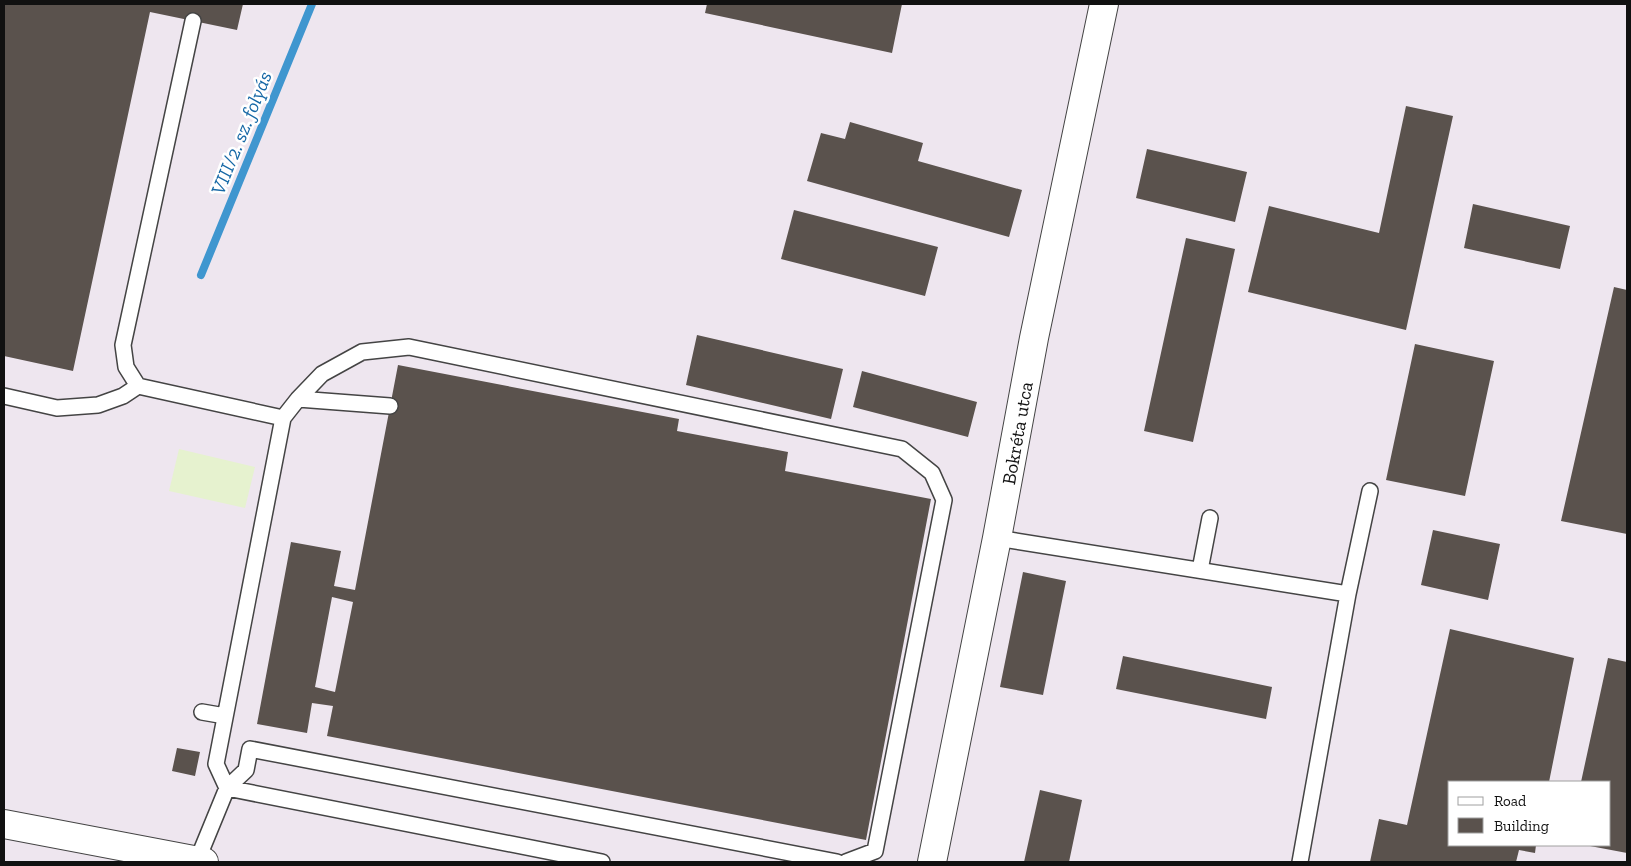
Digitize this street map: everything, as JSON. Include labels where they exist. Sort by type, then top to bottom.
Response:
[{"type":"street","name":"Bokréta utca","points":[[932,862],[997,538],[1034,338],[1104,4]]},
{"type":"street","points":[[4,824],[201,862]]},
{"type":"lane","points":[[193,21],[123,345],[126,367],[138,386],[283,418]]},
{"type":"lane","points":[[227,788],[216,764],[283,418],[322,374],[362,352],[409,348],[902,449],[932,473],[944,500],[875,851],[846,862]]},
{"type":"lane","points":[[4,396],[57,408],[98,405],[123,396],[138,386]]},
{"type":"lane","points":[[298,399],[390,406]]},
{"type":"lane","points":[[1300,862],[1348,594],[1370,491]]},
{"type":"lane","points":[[1200,570],[1210,518]]},
{"type":"lane","points":[[997,538],[1348,594]]},
{"type":"lane","points":[[202,712],[225,716]]},
{"type":"lane","points":[[201,862],[227,788],[246,770],[250,749],[836,862]]},
{"type":"lane","points":[[227,788],[602,862]]},
{"type":"shaded area","points":[[4,4],[1627,4],[1627,862],[4,862]]},
{"type":"green space","points":[[179,449],[255,467],[245,508],[169,491]]},
{"type":"building","points":[[4,4],[243,4],[237,30],[150,12],[73,371],[4,356]]},
{"type":"building","points":[[707,4],[902,4],[892,53],[705,13]]},
{"type":"building","points":[[1406,106],[1453,116],[1406,330],[1248,292],[1269,206],[1379,233]]},
{"type":"building","points":[[850,122],[923,143],[918,161],[1022,190],[1009,237],[807,181],[821,133],[845,139]]},
{"type":"building","points":[[1147,149],[1247,172],[1235,222],[1136,198]]},
{"type":"building","points":[[1473,204],[1570,226],[1560,269],[1464,248]]},
{"type":"building","points":[[794,210],[938,247],[925,296],[781,259]]},
{"type":"building","points":[[1186,238],[1235,249],[1193,442],[1144,431]]},
{"type":"building","points":[[1614,287],[1627,290],[1627,534],[1561,521]]},
{"type":"building","points":[[697,335],[843,369],[831,419],[686,385]]},
{"type":"building","points":[[1415,344],[1494,361],[1465,496],[1386,480]]},
{"type":"building","points":[[398,365],[679,419],[677,431],[788,452],[785,471],[931,499],[866,840],[327,736],[333,706],[312,703],[307,733],[257,724],[291,542],[341,551],[334,586],[355,590]],"holes":[[[332,597],[353,602],[335,692],[315,687]]]},
{"type":"building","points":[[862,371],[977,402],[968,437],[853,407]]},
{"type":"building","points":[[1433,530],[1500,544],[1488,600],[1421,585]]},
{"type":"building","points":[[1023,572],[1066,581],[1043,695],[1000,687]]},
{"type":"building","points":[[1450,629],[1574,658],[1549,781],[1448,781],[1448,846],[1536,846],[1535,853],[1519,850],[1516,862],[1370,862],[1379,819],[1407,825]]},
{"type":"building","points":[[1123,656],[1272,687],[1266,719],[1116,689]]},
{"type":"building","points":[[1608,658],[1627,662],[1627,853],[1590,846],[1611,846],[1611,781],[1581,781]]},
{"type":"building","points":[[177,748],[200,752],[195,776],[172,771]]},
{"type":"building","points":[[1040,790],[1082,800],[1069,862],[1024,862]]},
{"type":"waterway","name":"VIII/2. sz. folyás","points":[[201,275],[312,4]]}]
